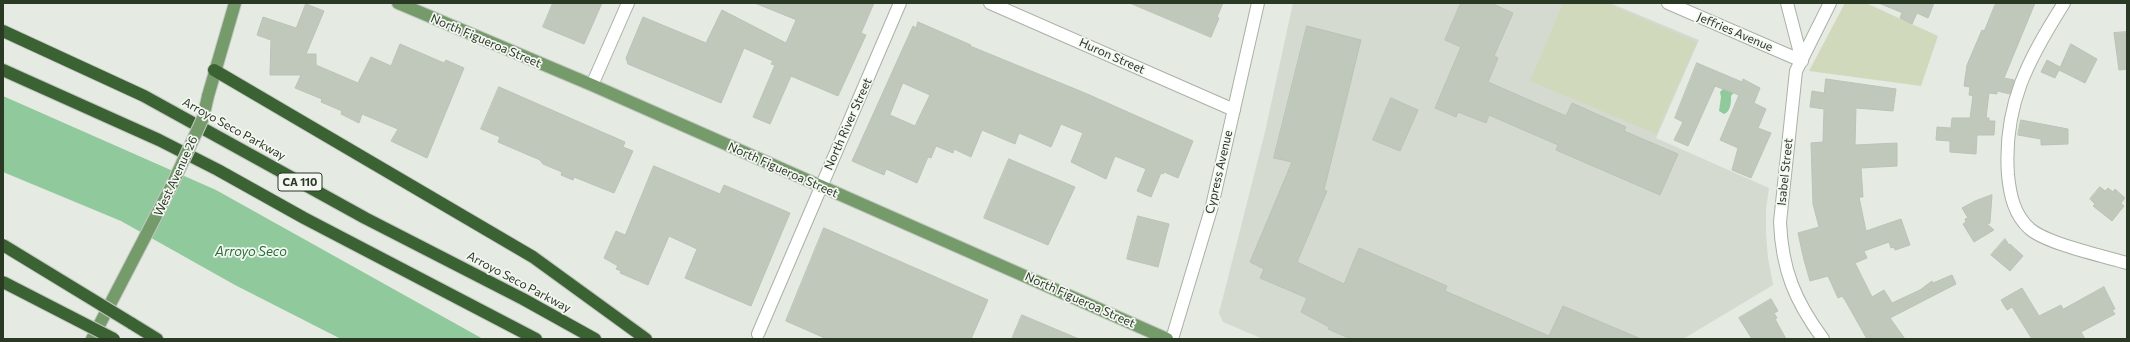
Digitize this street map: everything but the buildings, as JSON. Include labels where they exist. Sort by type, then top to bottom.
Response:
[{"type":"highway","name":"Arroyo Seco Parkway","points":[[3,31],[144,96],[365,218],[523,299],[595,339]]},
{"type":"highway","name":"CA 110","points":[[3,70],[159,140],[218,170],[304,218],[536,339]]},
{"type":"highway","points":[[214,70],[533,257],[646,339]]},
{"type":"highway","points":[[3,245],[157,339]]},
{"type":"highway","points":[[3,282],[114,339]]},
{"type":"main road","name":"West Avenue 26","points":[[92,339],[135,260],[200,124],[214,70],[235,3]]},
{"type":"main road","name":"North Figueroa Street","points":[[398,3],[592,85],[1167,339]]},
{"type":"street","points":[[592,85],[628,3]]},
{"type":"street","name":"North River Street","points":[[758,334],[900,3]]},
{"type":"street","name":"Huron Street","points":[[990,3],[1234,110]]},
{"type":"street","name":"Cypress Avenue","points":[[1172,339],[1212,206],[1253,32],[1258,3]]},
{"type":"street","name":"Jeffries Avenue","points":[[1668,3],[1802,61]]},
{"type":"street","points":[[1787,3],[1802,61]]},
{"type":"street","name":"Isabel Street","points":[[1823,339],[1806,316],[1794,293],[1781,245],[1780,222],[1796,71],[1830,3]]},
{"type":"street","points":[[2064,3],[2032,56],[2021,80],[2013,106],[2008,133],[2007,160],[2009,190],[2013,205],[2020,218],[2030,229],[2044,238],[2127,263]]},
{"type":"shaded area","points":[[1293,3],[1610,3],[1699,40],[1656,138],[1769,188],[1766,209],[1766,234],[1768,258],[1773,285],[1683,339],[1263,339],[1223,322],[1219,313],[1265,132]]},
{"type":"shaded area","points":[[1563,3],[1606,3],[1697,42],[1656,134],[1530,81]]},
{"type":"shaded area","points":[[1845,3],[1866,3],[1938,36],[1921,86],[1809,71]]},
{"type":"water","points":[[1724,88],[1735,91],[1731,96],[1731,104],[1729,109],[1724,114],[1719,111],[1721,97],[1720,92]]},
{"type":"water","name":"Arroyo Seco","points":[[3,96],[216,190],[483,339],[341,339],[235,285],[121,221],[3,172]]}]
